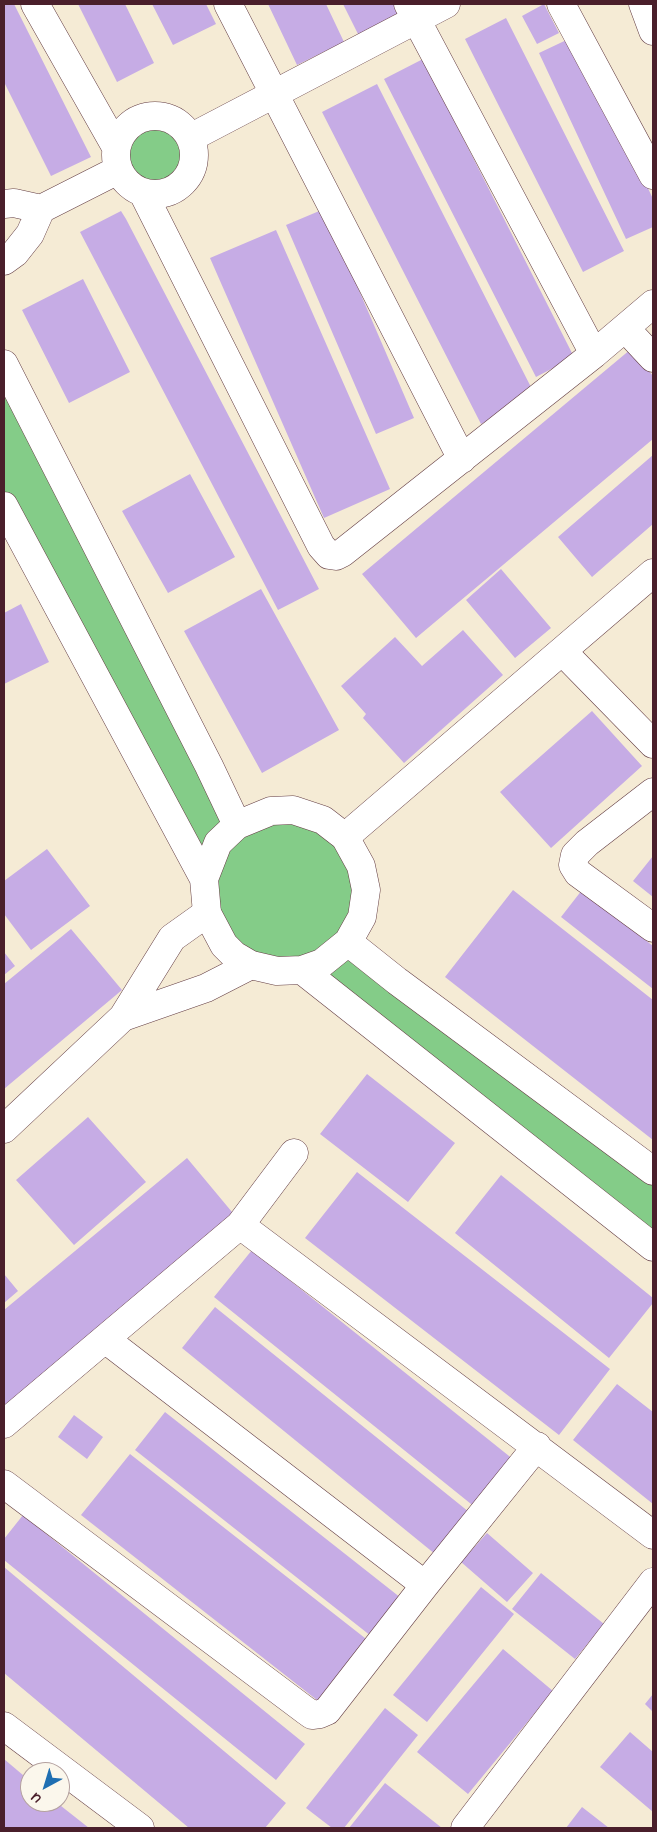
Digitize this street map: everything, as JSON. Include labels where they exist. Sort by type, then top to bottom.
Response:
[{"type":"street","points":[[35,4],[129,185],[150,195],[162,194],[176,189],[188,178],[194,161],[194,148],[182,126],[174,120],[148,116],[139,118],[124,130],[119,138],[117,159]]},
{"type":"street","points":[[228,4],[276,94],[462,459]]},
{"type":"street","points":[[190,138],[276,94],[412,12],[446,4]]},
{"type":"street","points":[[561,4],[653,175]]},
{"type":"street","points":[[643,4],[653,31]]},
{"type":"street","points":[[412,12],[594,354]]},
{"type":"street","points":[[4,261],[15,253],[30,234],[41,208],[117,159]]},
{"type":"street","points":[[143,193],[321,546],[329,555],[336,556],[342,553],[594,354],[653,304]]},
{"type":"street","points":[[4,204],[14,203],[41,208]]},
{"type":"street","points":[[625,328],[653,358]]},
{"type":"street","points":[[4,364],[209,766],[237,825]]},
{"type":"street","points":[[4,506],[204,879],[207,913],[224,945],[234,955],[251,965],[277,972],[302,970],[322,963],[348,942],[362,917],[366,890],[362,866],[345,837],[323,820],[293,810],[271,811],[237,825],[218,843],[204,879]]},
{"type":"street","points":[[345,837],[653,572]]},
{"type":"street","points":[[562,651],[653,744]]},
{"type":"street","points":[[653,792],[587,843],[575,855],[573,865],[578,873],[653,928]]},
{"type":"street","points":[[4,1129],[123,1017],[172,938],[207,913]]},
{"type":"street","points":[[348,942],[405,987],[653,1171]]},
{"type":"street","points":[[123,1017],[206,988],[251,965]]},
{"type":"street","points":[[302,970],[653,1247]]},
{"type":"street","points":[[4,1424],[240,1225],[294,1153]]},
{"type":"street","points":[[240,1225],[537,1446],[653,1535]]},
{"type":"street","points":[[104,1339],[425,1584]]},
{"type":"street","points":[[4,1484],[312,1715],[327,1711],[425,1584],[537,1446]]},
{"type":"street","points":[[465,1828],[653,1582]]},
{"type":"street","points":[[4,1726],[140,1828]]},
{"type":"green space","points":[[149,116],[174,120],[182,126],[194,148],[194,161],[188,178],[176,189],[162,194],[150,195],[134,189],[125,181],[119,137],[129,125],[139,118]]},
{"type":"green space","points":[[4,364],[237,824],[293,810],[361,866],[348,942],[653,1171],[653,1247],[302,970],[234,955],[4,504]]},
{"type":"building","points":[[4,4],[14,4],[91,157],[51,176],[4,82]]},
{"type":"building","points":[[78,4],[125,4],[154,63],[117,82]]},
{"type":"building","points":[[152,4],[206,4],[216,24],[173,45]]},
{"type":"building","points":[[268,4],[326,4],[344,42],[297,65]]},
{"type":"building","points":[[343,4],[394,4],[404,24],[363,44]]},
{"type":"building","points":[[544,4],[559,33],[537,44],[522,16]]},
{"type":"building","points":[[506,18],[624,251],[583,272],[465,39]]},
{"type":"building","points":[[577,35],[653,199],[653,227],[626,239],[539,53]]},
{"type":"building","points":[[423,59],[574,357],[536,377],[384,79]]},
{"type":"building","points":[[377,84],[536,397],[481,424],[322,112]]},
{"type":"building","points":[[324,209],[414,418],[376,434],[286,225]]},
{"type":"building","points":[[121,211],[319,589],[278,610],[80,232]]},
{"type":"building","points":[[276,230],[390,489],[324,518],[210,258]]},
{"type":"building","points":[[83,279],[130,372],[69,403],[22,310]]},
{"type":"building","points":[[631,349],[653,376],[653,439],[416,638],[362,574]]},
{"type":"building","points":[[653,455],[653,524],[592,577],[558,537]]},
{"type":"building","points":[[190,474],[235,557],[168,593],[122,511]]},
{"type":"building","points":[[501,569],[551,628],[515,658],[466,600]]},
{"type":"building","points":[[261,589],[339,730],[262,773],[184,631]]},
{"type":"building","points":[[21,604],[49,662],[4,684],[4,613]]},
{"type":"building","points":[[463,630],[503,675],[404,763],[363,718],[366,714],[341,686],[395,637],[422,666]]},
{"type":"building","points":[[592,711],[642,766],[551,848],[500,792]]},
{"type":"building","points":[[47,849],[90,906],[31,950],[4,914],[4,881]]},
{"type":"building","points":[[653,856],[653,897],[633,881]]},
{"type":"building","points":[[513,890],[653,1000],[653,1140],[445,977]]},
{"type":"building","points":[[582,890],[653,946],[653,989],[561,917]]},
{"type":"building","points":[[71,929],[122,990],[4,1089],[4,984]]},
{"type":"building","points":[[4,952],[15,966],[4,975]]},
{"type":"building","points":[[367,1074],[455,1143],[408,1202],[320,1134]]},
{"type":"building","points":[[88,1117],[146,1182],[74,1245],[16,1180]]},
{"type":"building","points":[[187,1158],[237,1218],[4,1412],[4,1310]]},
{"type":"building","points":[[357,1172],[610,1369],[559,1435],[305,1238]]},
{"type":"building","points":[[501,1175],[653,1298],[653,1303],[609,1358],[455,1233]]},
{"type":"building","points":[[252,1250],[514,1460],[476,1508],[214,1297]]},
{"type":"building","points":[[4,1274],[18,1291],[4,1303]]},
{"type":"building","points":[[215,1307],[469,1512],[435,1554],[182,1348]]},
{"type":"building","points":[[617,1384],[653,1412],[653,1504],[573,1440]]},
{"type":"building","points":[[165,1412],[401,1598],[371,1636],[135,1450]]},
{"type":"building","points":[[74,1415],[103,1437],[87,1459],[58,1437]]},
{"type":"building","points":[[130,1454],[370,1642],[322,1704],[81,1515]]},
{"type":"building","points":[[23,1515],[305,1744],[276,1780],[4,1560],[4,1539]]},
{"type":"building","points":[[487,1533],[533,1573],[507,1602],[461,1562]]},
{"type":"building","points":[[4,1567],[286,1803],[265,1828],[189,1828],[4,1673]]},
{"type":"building","points":[[541,1573],[604,1624],[575,1659],[512,1609]]},
{"type":"building","points":[[481,1587],[514,1614],[427,1722],[393,1695]]},
{"type":"building","points":[[503,1649],[553,1691],[468,1794],[417,1752]]},
{"type":"building","points":[[653,1694],[653,1712],[645,1704]]},
{"type":"building","points":[[385,1708],[418,1735],[344,1828],[332,1828],[306,1808]]},
{"type":"building","points":[[630,1732],[653,1752],[653,1812],[600,1767]]},
{"type":"building","points":[[4,1759],[20,1773],[20,1812],[69,1812],[89,1828],[4,1828]]},
{"type":"building","points":[[385,1783],[442,1828],[349,1828]]},
{"type":"building","points":[[582,1807],[609,1828],[566,1828]]}]
